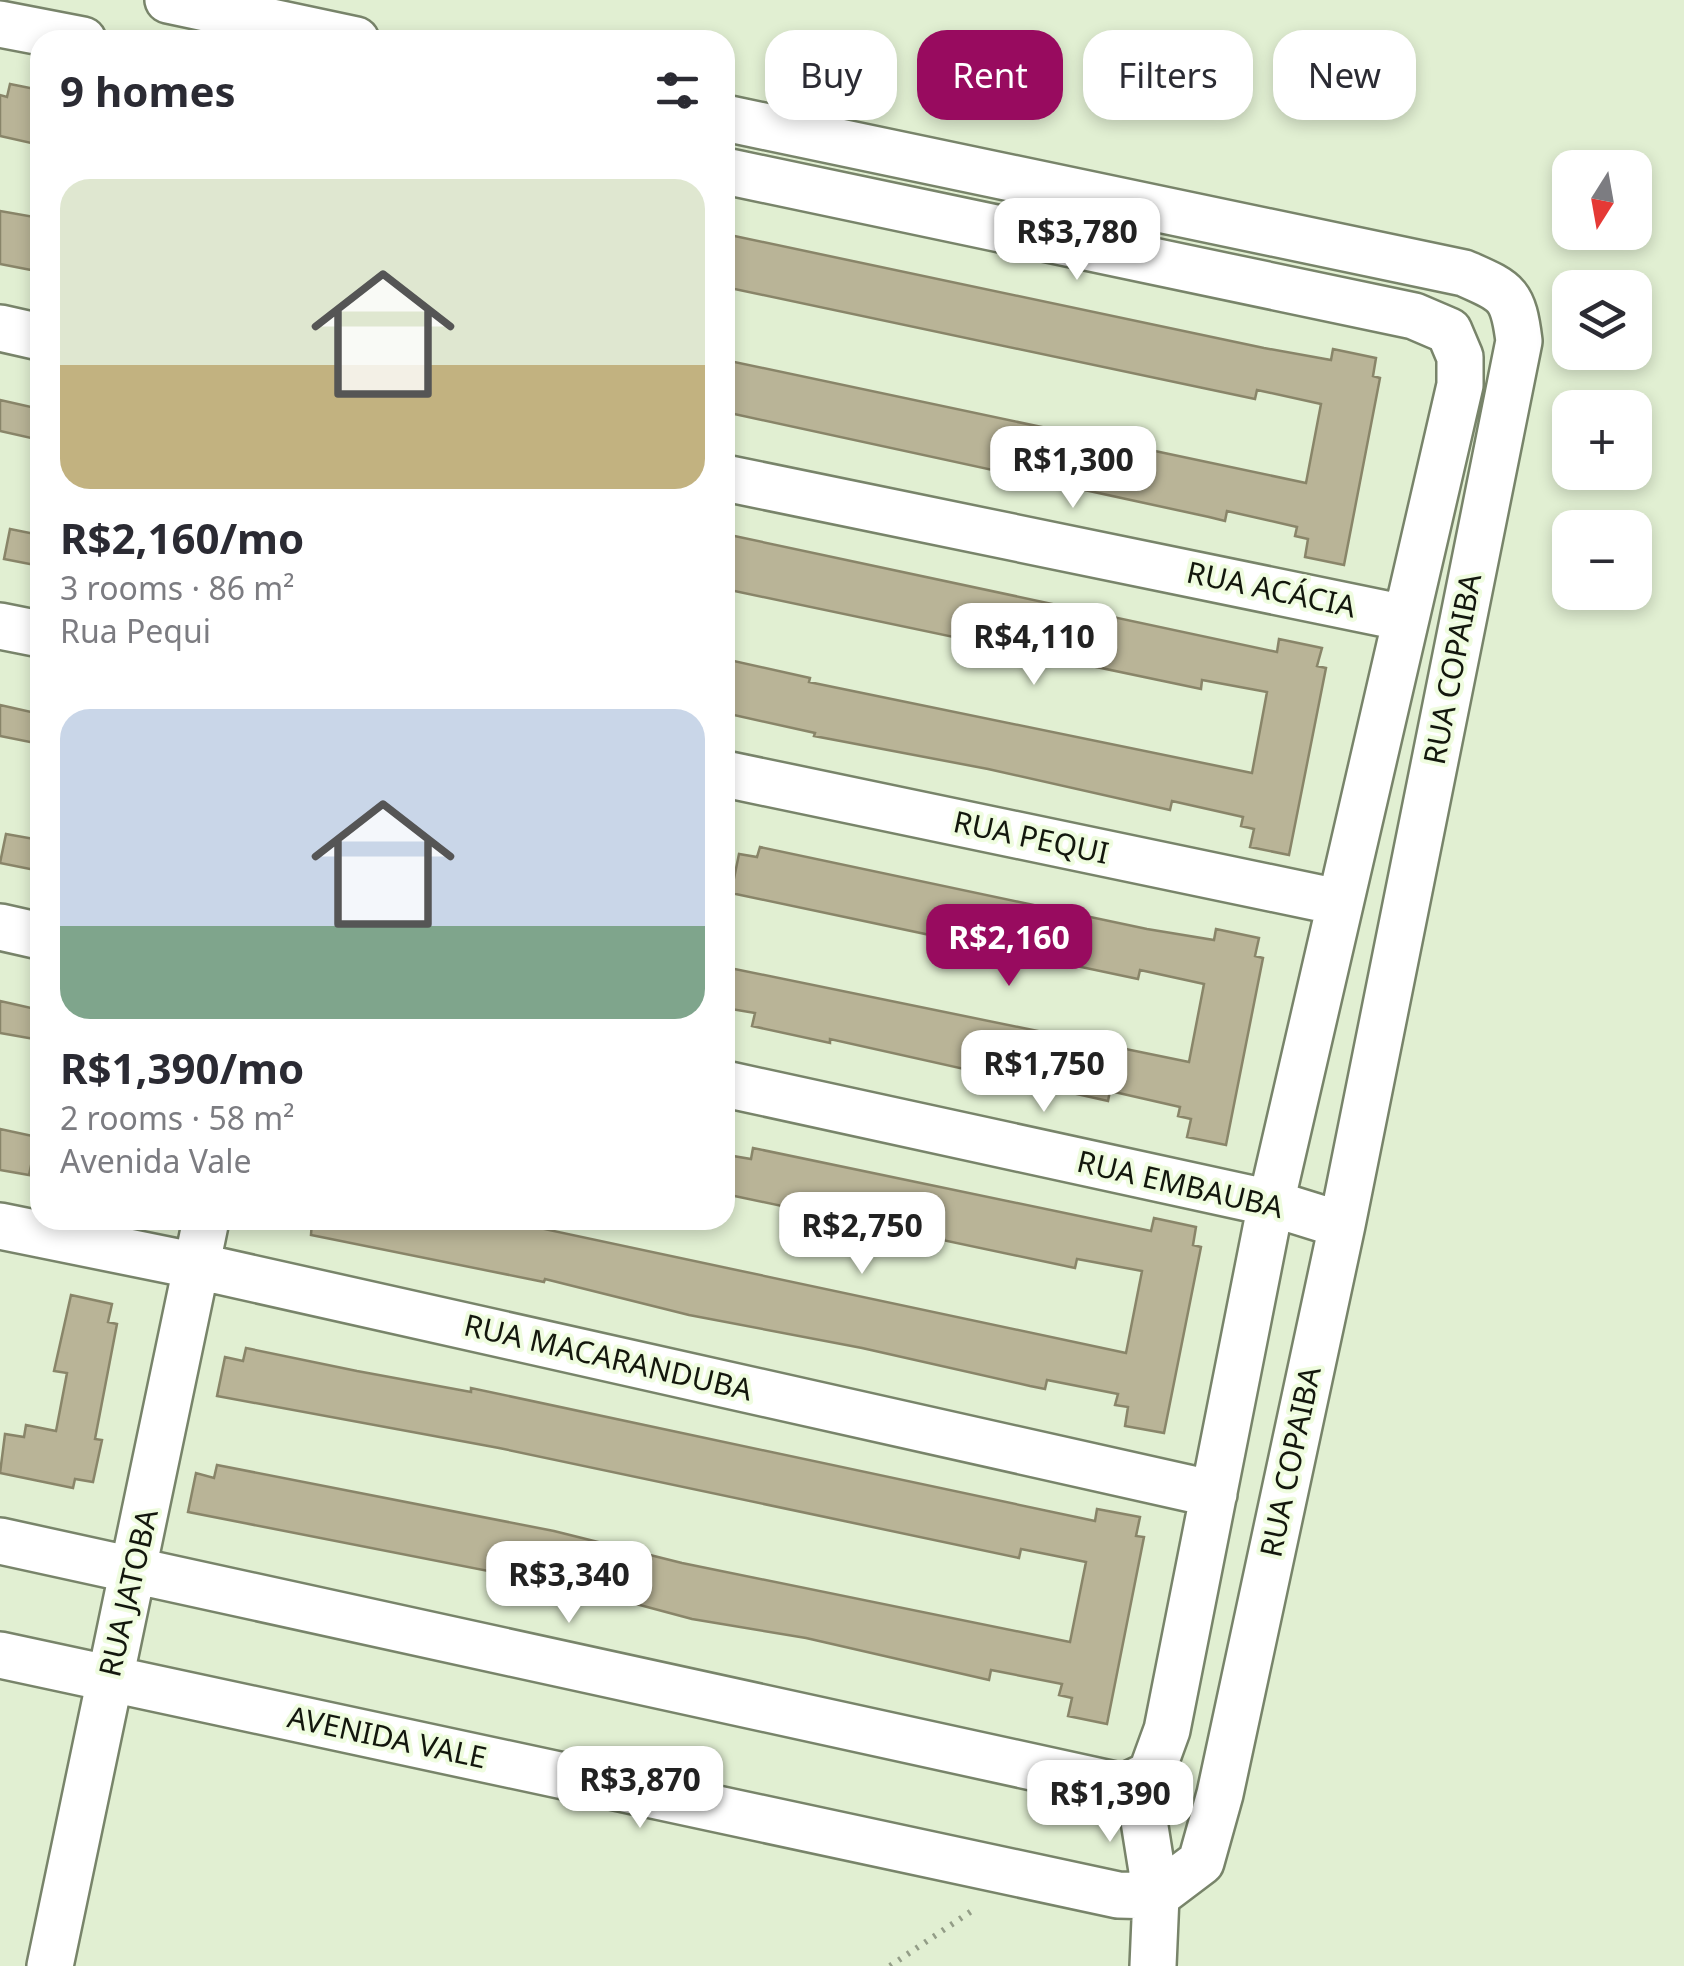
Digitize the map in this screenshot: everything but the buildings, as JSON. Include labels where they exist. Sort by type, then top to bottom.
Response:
[{"type":"street","points":[[168,0],[309,30]]},
{"type":"street","points":[[0,24],[31,30]]},
{"type":"street","name":"RUA COPAIBA","points":[[735,120],[1464,273],[1496,288],[1515,306],[1519,341],[1342,1225],[1212,1830],[1201,1862],[1156,1896]]},
{"type":"street","name":"RUA COPAIBA","points":[[735,173],[1414,316],[1449,331],[1460,357],[1460,386],[1271,1204],[1161,1755],[1151,1774],[1138,1783]]},
{"type":"street","points":[[0,328],[30,335]]},
{"type":"street","name":"RUA ACÁCIA","points":[[735,480],[1405,618]]},
{"type":"street","points":[[0,626],[30,632]]},
{"type":"street","name":"RUA PEQUI","points":[[735,776],[1338,902]]},
{"type":"street","points":[[0,927],[30,934]]},
{"type":"street","name":"RUA EMBAUBA","points":[[735,1086],[1271,1204],[1342,1225]]},
{"type":"street","name":"RUA MACARANDUBA","points":[[0,1226],[197,1266],[1214,1494]]},
{"type":"street","name":"RUA JATOBA","points":[[50,1966],[204,1230]]},
{"type":"street","points":[[0,1541],[1124,1786],[1138,1783],[1156,1896],[1153,1966]]},
{"type":"street","name":"AVENIDA VALE","points":[[0,1655],[1118,1895],[1156,1896]]},
{"type":"path","points":[[890,1966],[1028,1876]]}]
